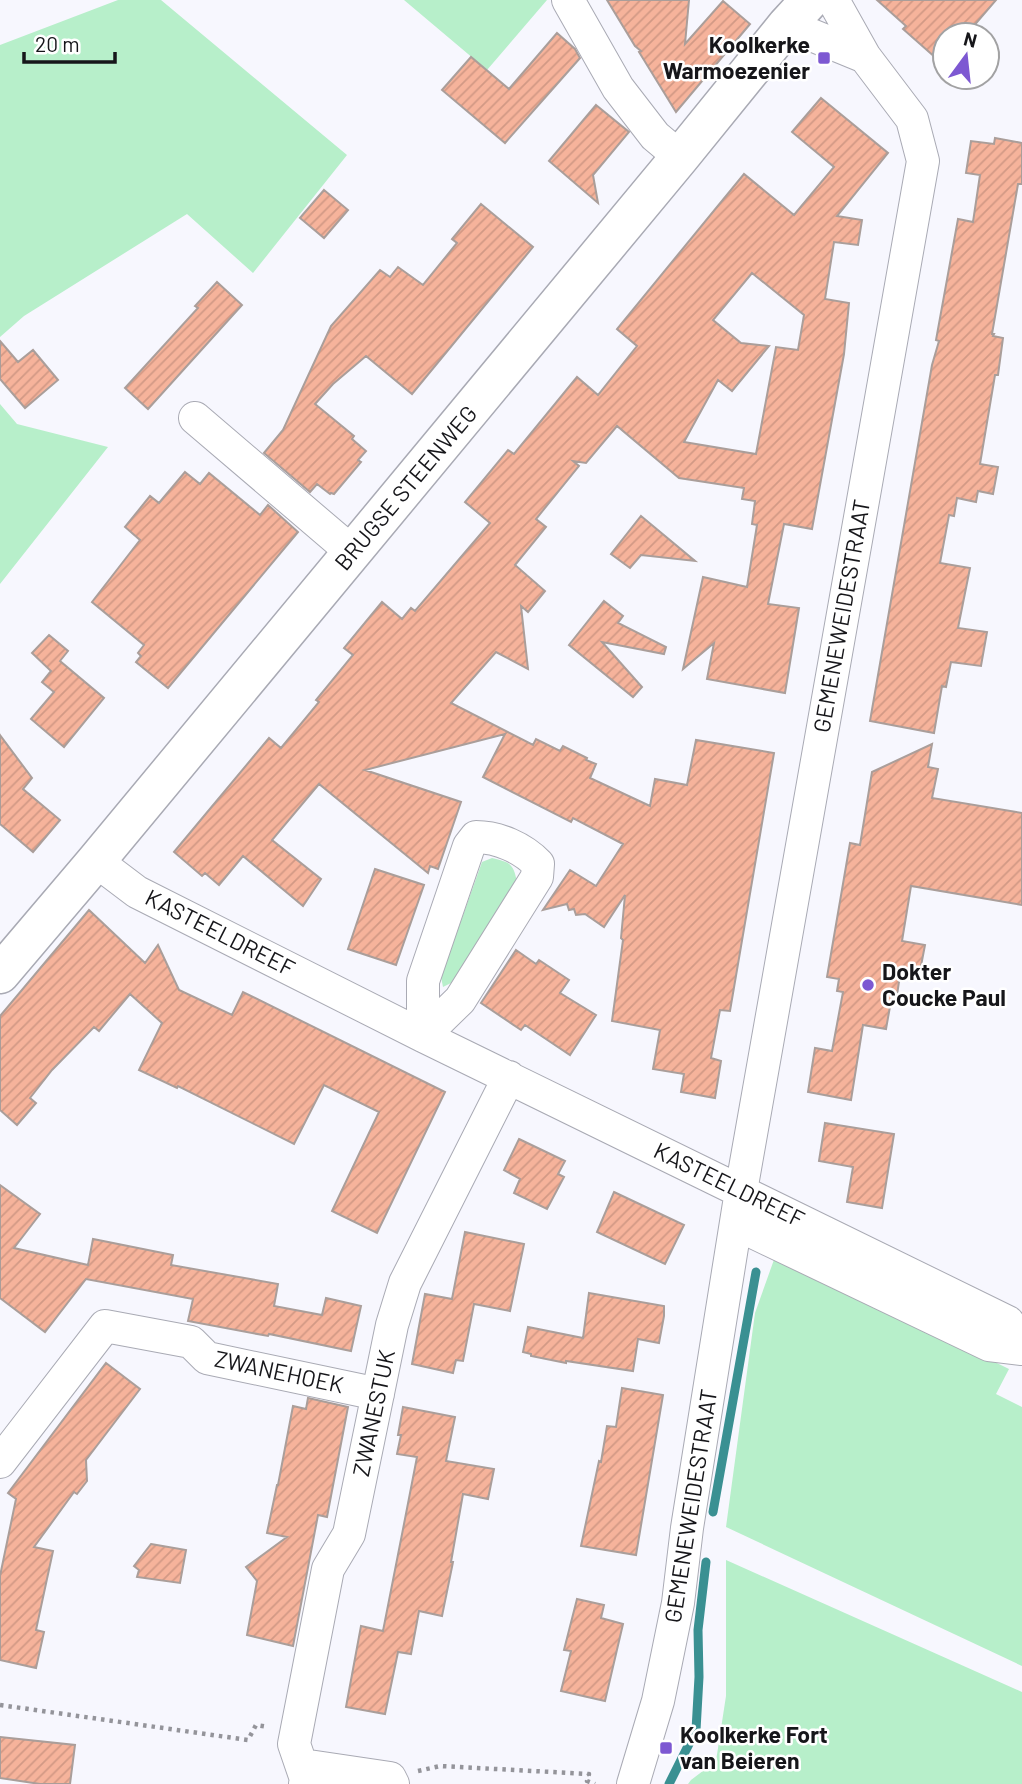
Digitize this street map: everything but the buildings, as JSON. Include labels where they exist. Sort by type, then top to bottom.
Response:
[{"type":"main road","name":"BRUGSE STEENWEG","points":[[0,974],[799,12]]},
{"type":"street","points":[[568,0],[618,88],[655,136],[680,157]]},
{"type":"street","name":"GEMENEWEIDESTRAAT","points":[[633,1784],[658,1701],[677,1603],[741,1191],[923,161],[912,119],[865,57],[833,0]]},
{"type":"street","points":[[799,12],[865,57]]},
{"type":"street","points":[[195,418],[352,552]]},
{"type":"street","points":[[476,836],[489,837],[528,853],[537,864],[537,877],[460,1000],[423,1036],[423,981],[469,846],[476,836]]},
{"type":"street","name":"KASTEELDREEF","points":[[96,861],[137,892],[423,1036],[1008,1322],[1022,1348]]},
{"type":"street","name":"ZWANESTUK","points":[[391,1781],[303,1774],[294,1744],[328,1569],[349,1534],[392,1325],[405,1283],[509,1077]]},
{"type":"street","name":"KASTEELDREEF","points":[[736,1224],[989,1345],[1022,1348]]},
{"type":"street","name":"ZWANEHOEK","points":[[0,1462],[105,1326],[191,1342],[207,1359],[378,1394]]},
{"type":"path","points":[[0,1705],[248,1740],[256,1725],[297,1732]]},
{"type":"path","points":[[391,1781],[440,1766],[589,1774],[587,1782],[595,1784]]},
{"type":"green space","points":[[118,0],[161,0],[347,155],[253,273],[187,214],[24,316],[0,337],[0,45]]},
{"type":"green space","points":[[404,0],[547,0],[487,70]]},
{"type":"green space","points":[[0,404],[17,424],[108,447],[0,584]]},
{"type":"green space","points":[[492,858],[510,865],[517,883],[451,983],[443,987],[441,977],[482,862]]},
{"type":"green space","points":[[776,1254],[1009,1369],[996,1394],[1022,1407],[1022,1666],[726,1527],[755,1313]]},
{"type":"green space","points":[[726,1560],[1022,1692],[1022,1784],[688,1784],[716,1761],[726,1696]]},
{"type":"waterway","points":[[713,1512],[756,1272]]},
{"type":"waterway","points":[[669,1784],[696,1730],[698,1630],[706,1562]]},
{"type":"place","name":"Koolkerke Warmoezenier","points":[[824,58]]},
{"type":"place","name":"Dokter Coucke Paul","points":[[868,985]]},
{"type":"place","name":"Koolkerke Fort van Beieren","points":[[666,1748]]}]
